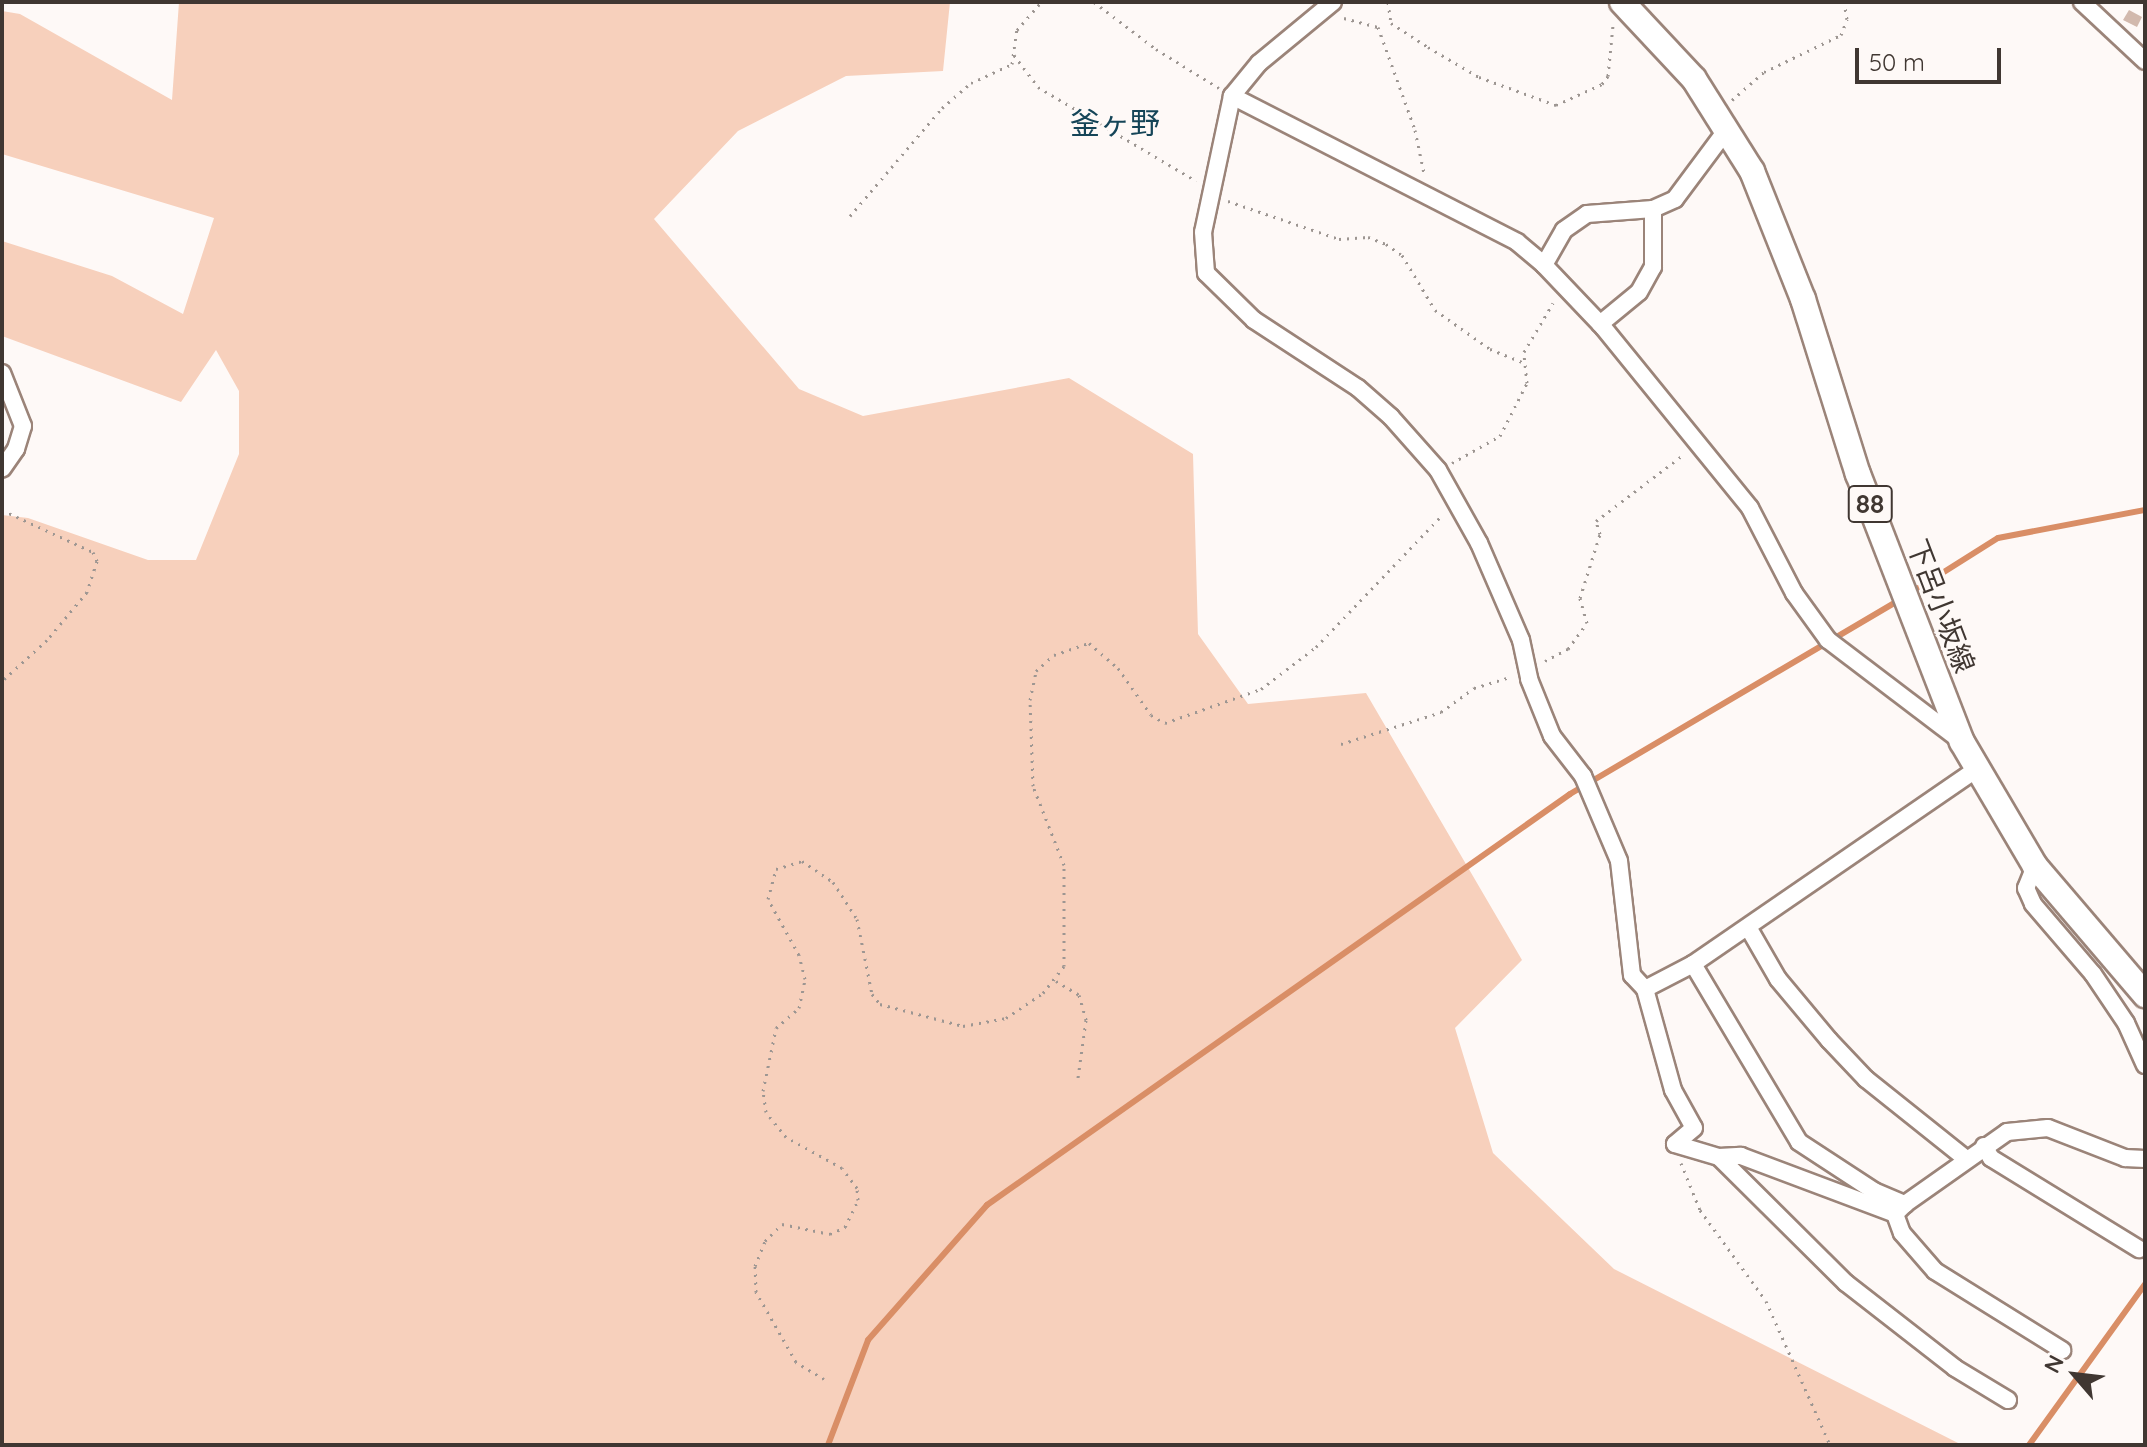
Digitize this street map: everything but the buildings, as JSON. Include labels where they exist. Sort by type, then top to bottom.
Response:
[{"type":"main road","name":"下呂小坂線","points":[[1625,4],[1722,119],[1780,235],[1858,474],[1962,742],[2035,866],[2145,995]]},
{"type":"street","points":[[1333,2],[1317,12],[1259,63],[1232,96],[1201,255],[1220,292],[1287,344],[1358,388],[1438,470],[1456,501],[1515,625],[1527,671],[1552,736],[1592,792],[1619,861],[1632,975],[1645,989],[1673,1090],[1694,1128],[1675,1144]]},
{"type":"street","points":[[2093,5],[2145,61]]},
{"type":"street","points":[[1232,96],[1517,242],[1544,265],[1600,324],[1750,508],[1794,593],[1828,640],[1962,742]]},
{"type":"street","points":[[1544,265],[1564,230],[1587,214],[1653,209],[1683,193],[1722,119]]},
{"type":"street","points":[[1600,324],[1639,292],[1653,267],[1653,209]]},
{"type":"street","points":[[2,373],[23,426],[16,449],[2,469]]},
{"type":"street","points":[[1645,989],[1693,964],[1977,769]]},
{"type":"street","points":[[2035,866],[2026,888],[2033,904],[2093,974],[2126,1023],[2145,1065]]},
{"type":"street","points":[[1748,927],[1778,979],[1838,1050],[1924,1129],[1965,1158]]},
{"type":"street","points":[[1693,964],[1799,1142],[1829,1166],[1900,1209]]},
{"type":"street","points":[[1900,1209],[1929,1191],[1965,1158],[2007,1132],[2048,1128],[2125,1158],[2145,1159]]},
{"type":"street","points":[[1675,1144],[1719,1157],[1741,1156],[1900,1209]]},
{"type":"street","points":[[1984,1146],[2002,1166],[2139,1249]]},
{"type":"street","points":[[1719,1157],[1846,1283],[1955,1368],[2008,1400]]},
{"type":"street","points":[[1900,1209],[1902,1233],[1935,1271],[2062,1350]]},
{"type":"path","points":[[850,216],[942,108],[971,83],[1006,71],[1014,55],[1017,30],[1041,2]]},
{"type":"path","points":[[1094,2],[1156,49],[1232,96]]},
{"type":"path","points":[[1388,2],[1391,23],[1428,47],[1479,77],[1556,105],[1602,84],[1608,76],[1611,30],[1625,4]]},
{"type":"path","points":[[1722,119],[1764,72],[1841,35],[1847,19],[1844,2]]},
{"type":"path","points":[[1317,12],[1378,27],[1415,130],[1428,196]]},
{"type":"path","points":[[1014,55],[1038,87],[1212,191],[1281,222],[1339,239],[1368,237],[1386,244],[1402,255],[1435,310],[1490,349],[1524,363]]},
{"type":"path","points":[[1438,470],[1500,436],[1527,383],[1524,352],[1552,310],[1561,282]]},
{"type":"path","points":[[1341,744],[1441,712],[1474,688],[1527,671],[1568,649],[1587,623],[1580,598],[1600,534],[1596,528],[1602,515],[1696,443]]},
{"type":"path","points":[[824,1379],[796,1362],[756,1292],[760,1253],[782,1224],[830,1234],[845,1227],[858,1200],[857,1188],[842,1168],[786,1137],[766,1112],[763,1091],[776,1028],[799,1008],[805,979],[799,955],[768,899],[776,869],[802,861],[833,882],[860,928],[872,994],[880,1004],[963,1026],[1006,1018],[1056,981],[1064,966],[1064,865],[1033,786],[1030,700],[1036,671],[1054,655],[1089,643],[1118,668],[1151,715],[1165,723],[1261,689],[1359,606],[1456,501]]},
{"type":"path","points":[[2,510],[93,552],[97,561],[87,592],[47,640],[2,681]]},
{"type":"path","points":[[1056,981],[1079,995],[1086,1020],[1078,1078]]},
{"type":"path","points":[[1675,1144],[1700,1210],[1766,1301],[1830,1445]]},
{"type":"shaded area","points":[[179,2],[950,2],[943,71],[846,76],[738,131],[654,219],[799,389],[863,416],[1069,378],[1193,454],[1198,634],[1248,704],[1366,693],[1522,960],[1455,1028],[1493,1153],[1614,1269],[1962,1445],[2,1445],[2,515],[28,518],[148,560],[196,560],[239,454],[239,391],[216,350],[181,402],[2,336],[2,241],[112,276],[183,314],[214,218],[2,154],[2,11],[20,14],[172,100]]},
{"type":"waterway","points":[[1909,594],[1998,538],[2145,510]]},
{"type":"waterway","points":[[828,1445],[868,1340],[987,1205],[1570,794],[1899,600]]},
{"type":"waterway","points":[[2029,1445],[2145,1284]]},
{"type":"district","name":"釜ヶ野","points":[[1115,123]]}]
